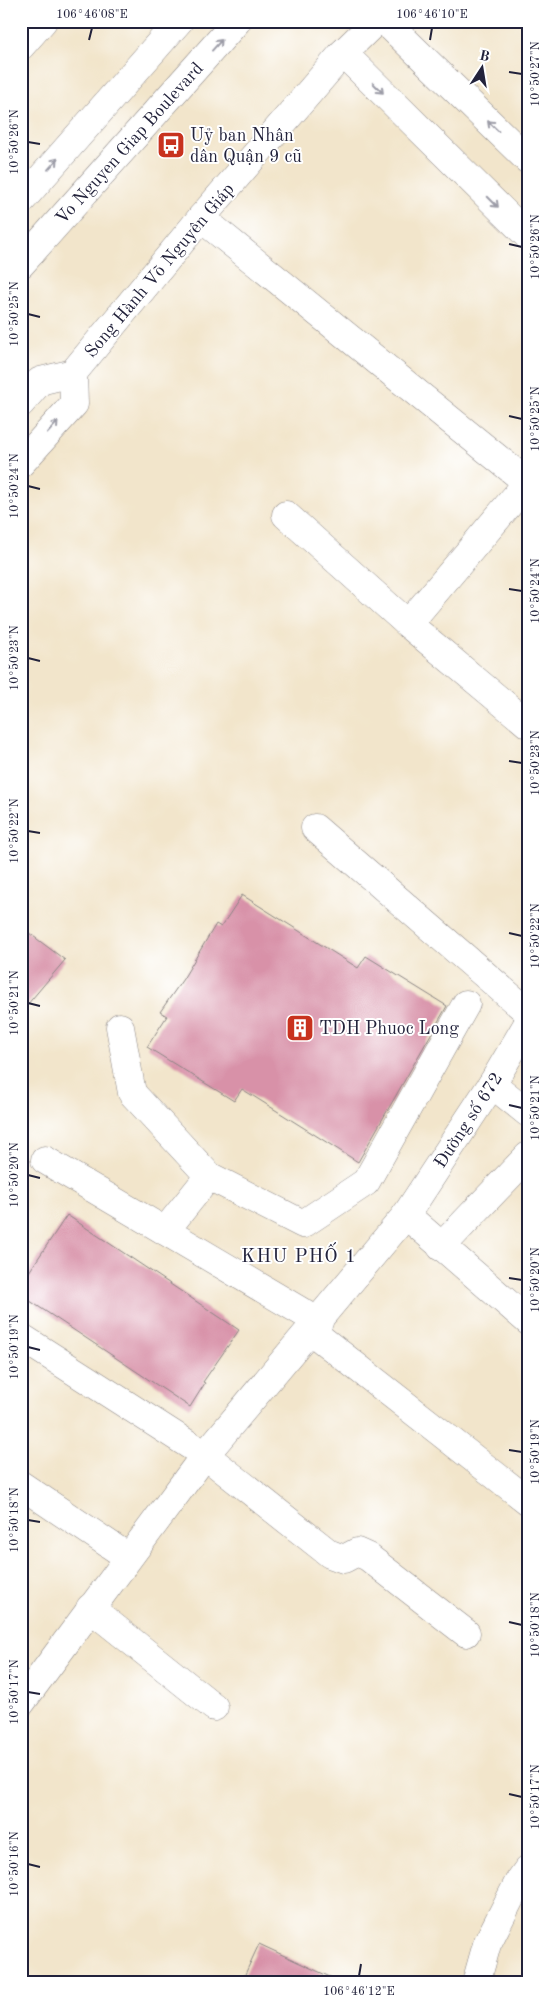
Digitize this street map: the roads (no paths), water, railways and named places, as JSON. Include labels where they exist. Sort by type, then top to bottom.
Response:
[{"type":"main road","points":[[21,23],[27,21]]},
{"type":"main road","points":[[21,46],[43,21]]},
{"type":"main road","points":[[21,201],[179,21]]},
{"type":"main road","name":"Vo Nguyen Giap Boulevard","points":[[21,264],[237,21]]},
{"type":"main road","name":"Song Hành Võ Nguyên Giáp","points":[[21,403],[40,382],[74,373],[202,218],[343,54],[376,21]]},
{"type":"main road","points":[[385,21],[528,160]]},
{"type":"main road","points":[[343,54],[528,236]]},
{"type":"main road","points":[[202,218],[527,483],[408,624]]},
{"type":"main road","name":"Song Hành Võ Nguyên Giáp","points":[[21,463],[74,404],[74,373]]},
{"type":"main road","points":[[286,515],[408,624],[528,724]]},
{"type":"main road","points":[[314,828],[528,1012]]},
{"type":"main road","points":[[120,1027],[132,1093],[209,1176],[303,1224],[366,1182],[466,1004]]},
{"type":"main road","name":"Đường số 672","points":[[21,1703],[205,1455],[315,1327],[406,1215],[492,1084],[528,1023]]},
{"type":"main road","points":[[492,1084],[528,1113]]},
{"type":"main road","points":[[441,1247],[528,1156]]},
{"type":"main road","points":[[45,1160],[165,1231],[315,1327],[528,1501]]},
{"type":"main road","points":[[165,1231],[209,1176]]},
{"type":"main road","points":[[406,1215],[528,1321]]},
{"type":"main road","points":[[21,1337],[205,1455],[330,1554],[344,1559],[357,1552],[368,1557],[466,1633]]},
{"type":"main road","points":[[21,1485],[128,1557]]},
{"type":"main road","points":[[90,1608],[214,1707]]},
{"type":"main road","points":[[476,1983],[487,1944],[528,1869]]},
{"type":"place","name":"Uỷ ban Nhân dân Quận 9 cũ","points":[[171,145]]},
{"type":"place","name":"TDH Phuoc Long","points":[[300,1028]]},
{"type":"district","name":"KHU PHỐ 1","points":[[299,1255]]}]
